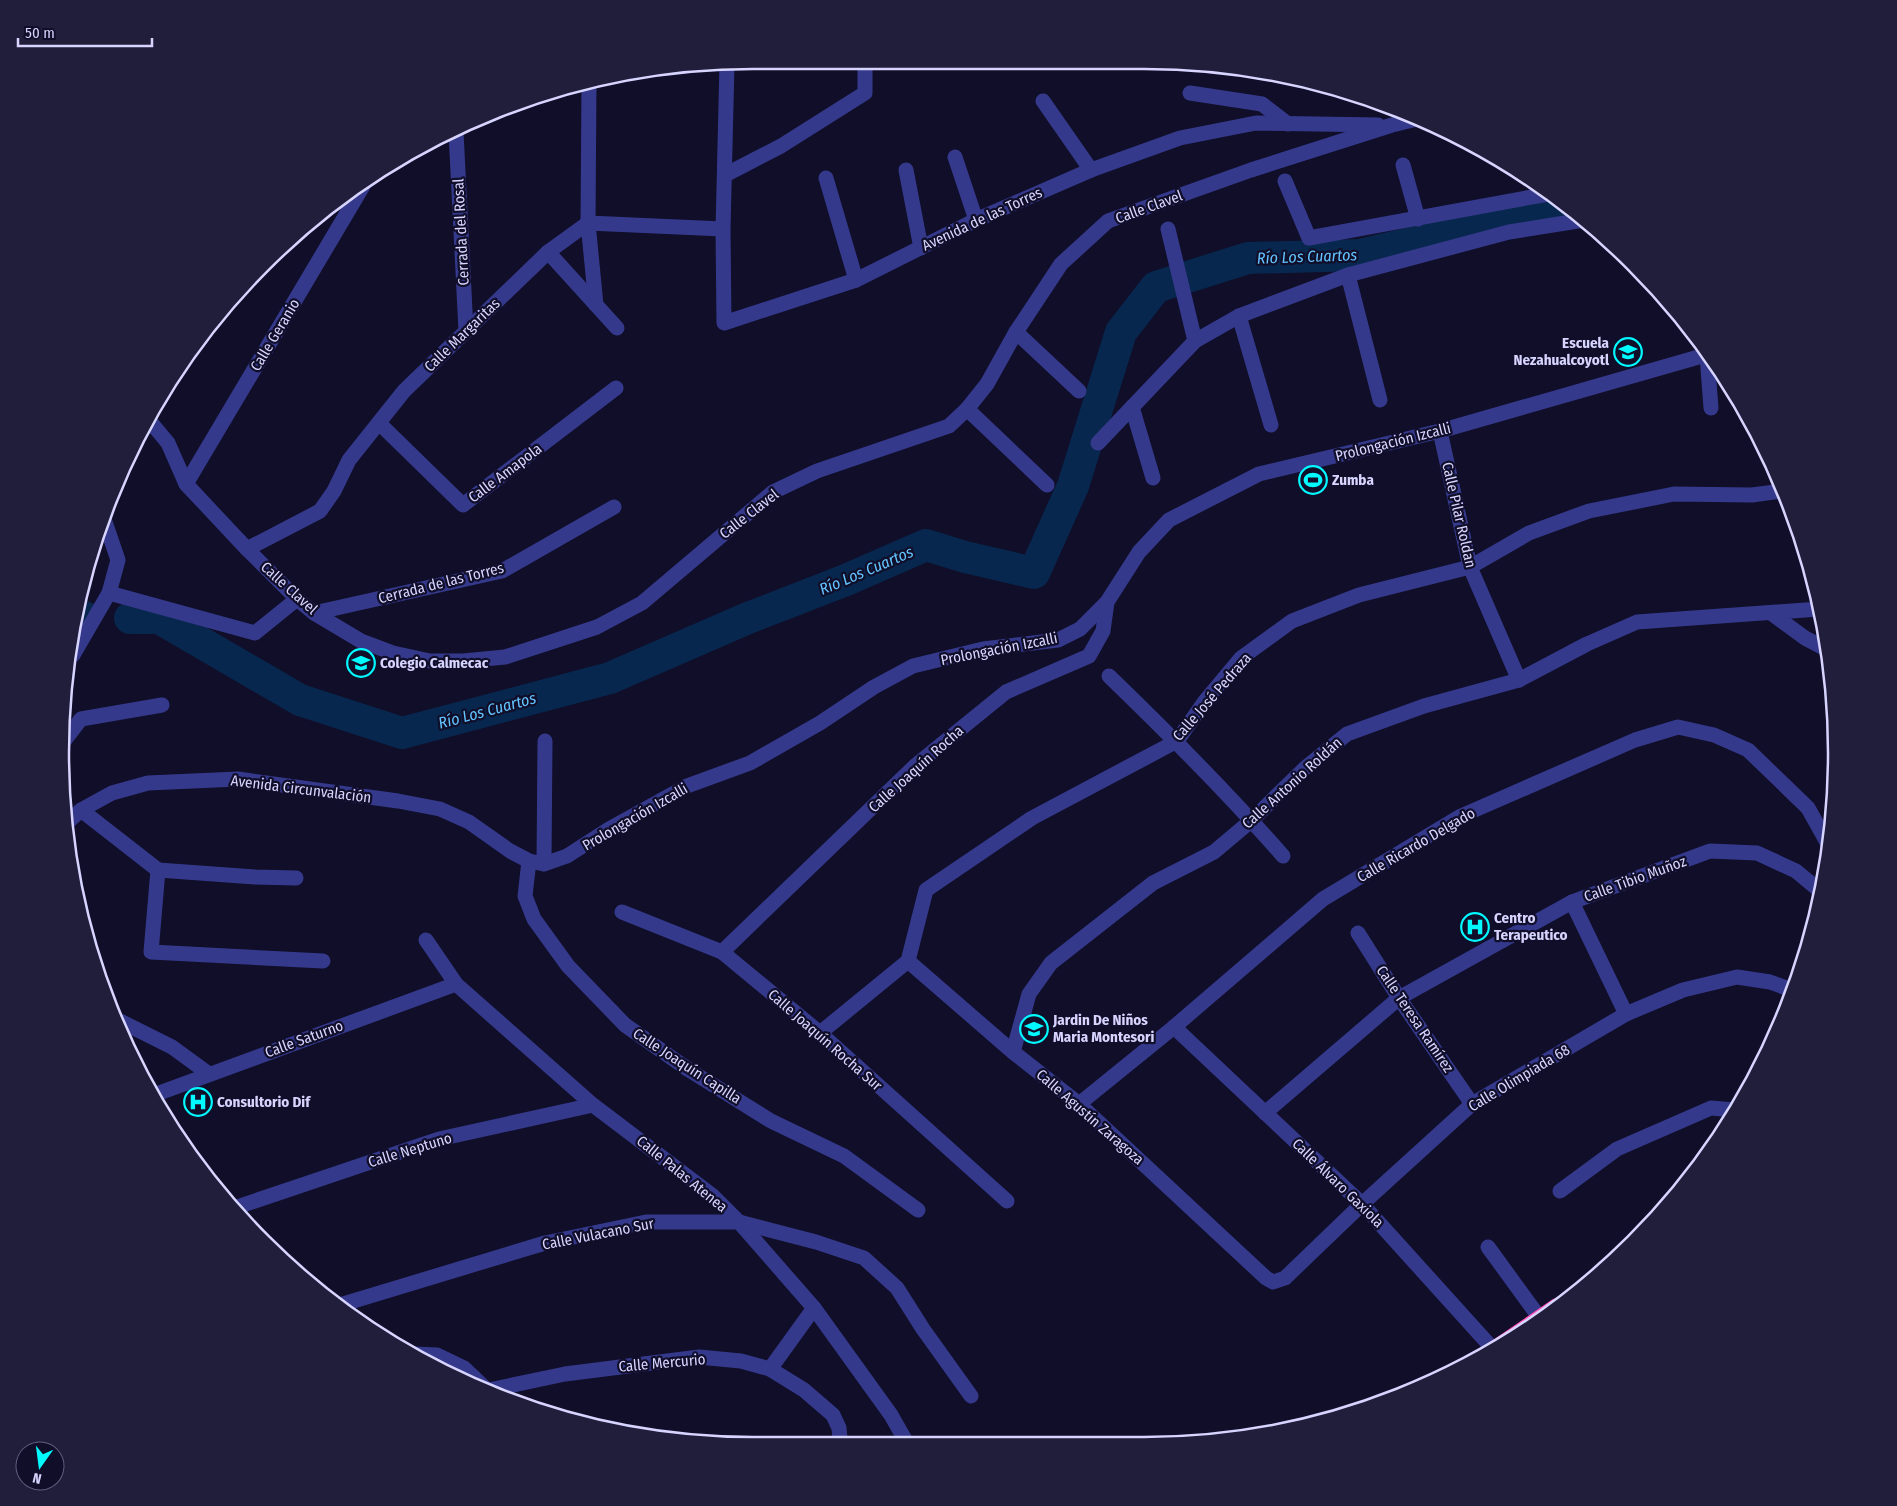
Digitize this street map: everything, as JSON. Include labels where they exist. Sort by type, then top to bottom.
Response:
[{"type":"street","points":[[725,175],[781,146],[864,93],[865,69]]},
{"type":"street","name":"Avenida de las Torres","points":[[727,70],[723,229],[724,323],[856,280],[976,220],[1091,170],[1180,138],[1256,123],[1392,125]]},
{"type":"street","points":[[589,89],[588,223],[596,305]]},
{"type":"street","points":[[1190,93],[1262,104],[1288,124]]},
{"type":"street","points":[[1043,102],[1091,170]]},
{"type":"street","name":"Calle Clavel","points":[[153,425],[168,443],[186,484],[247,549],[297,599],[314,613],[361,641],[393,653],[430,661],[463,662],[505,657],[598,627],[642,603],[773,492],[816,471],[949,426],[967,409],[987,384],[1016,332],[1061,264],[1108,222],[1251,170],[1407,121]]},
{"type":"street","name":"Cerrada del Rosal","points":[[456,136],[466,331]]},
{"type":"street","points":[[955,156],[976,220]]},
{"type":"street","points":[[1403,165],[1418,219]]},
{"type":"street","points":[[906,170],[921,248]]},
{"type":"street","points":[[826,178],[856,280]]},
{"type":"street","points":[[1285,181],[1309,238],[1418,219],[1536,192]]},
{"type":"street","name":"Calle Geranio","points":[[186,484],[358,195]]},
{"type":"street","points":[[1098,443],[1195,341],[1240,316],[1348,274],[1509,232],[1575,222]]},
{"type":"street","points":[[588,223],[723,229]]},
{"type":"street","name":"Calle Margaritas","points":[[247,549],[320,512],[334,491],[350,460],[404,391],[548,252],[588,223]]},
{"type":"street","points":[[1168,229],[1195,341]]},
{"type":"street","points":[[548,252],[617,328]]},
{"type":"street","points":[[1348,274],[1380,400]]},
{"type":"street","points":[[1240,316],[1271,425]]},
{"type":"street","points":[[1016,332],[1079,391]]},
{"type":"street","name":"Prolongación Izcalli","points":[[544,864],[567,856],[610,829],[687,786],[750,763],[820,723],[874,686],[913,666],[983,649],[1058,640],[1080,629],[1106,602],[1139,552],[1168,520],[1259,474],[1440,431],[1702,357]]},
{"type":"street","points":[[1709,367],[1711,408]]},
{"type":"street","name":"Calle Amapola","points":[[379,423],[462,505],[616,388]]},
{"type":"street","points":[[1132,407],[1153,478]]},
{"type":"street","points":[[967,409],[1047,485]]},
{"type":"street","name":"Calle Pilar Roldan","points":[[1440,431],[1470,567],[1518,680]]},
{"type":"street","name":"Calle José Pedraza","points":[[908,961],[926,890],[1032,818],[1177,741],[1205,701],[1241,658],[1292,621],[1359,595],[1470,567],[1530,534],[1589,512],[1674,494],[1752,494],[1776,492]]},
{"type":"street","name":"Cerrada de las Torres","points":[[314,613],[502,571],[614,506]]},
{"type":"street","points":[[78,648],[109,593],[118,560],[106,530]]},
{"type":"street","points":[[109,593],[255,633],[297,599]]},
{"type":"street","name":"Calle Joaquín Rocha","points":[[722,952],[916,765],[998,698],[1006,692],[1089,656],[1103,631],[1106,602]]},
{"type":"street","name":"Calle Antonio Roldán","points":[[1013,1052],[1030,994],[1051,963],[1153,883],[1214,852],[1252,820],[1305,768],[1347,734],[1424,706],[1518,680],[1587,644],[1637,622],[1813,610]]},
{"type":"street","points":[[1770,613],[1805,638],[1819,645]]},
{"type":"street","points":[[1109,676],[1177,741],[1252,820],[1283,856]]},
{"type":"street","points":[[69,734],[81,719],[162,705]]},
{"type":"street","name":"Calle Ricardo Delgado","points":[[1079,1104],[1174,1027],[1323,899],[1461,816],[1635,740],[1678,728],[1714,735],[1748,750],[1808,808],[1823,835]]},
{"type":"street","points":[[529,861],[544,864],[545,741]]},
{"type":"street","name":"Avenida Circunvalación","points":[[72,818],[81,810],[112,793],[148,783],[238,780],[398,801],[440,809],[469,822],[510,851],[529,861]]},
{"type":"street","points":[[81,810],[158,870],[296,878]]},
{"type":"street","name":"Calle Tibio Muñoz","points":[[1265,1113],[1399,998],[1572,902],[1710,851],[1757,853],[1796,870],[1815,887]]},
{"type":"street","name":"Calle Joaquín Capilla","points":[[529,861],[525,896],[534,918],[568,966],[625,1025],[689,1070],[771,1121],[844,1156],[918,1210]]},
{"type":"street","points":[[158,870],[151,952],[323,961]]},
{"type":"street","points":[[1572,902],[1626,1014]]},
{"type":"street","name":"Calle Joaquín Rocha Sur","points":[[622,912],[722,952],[820,1033],[1007,1202]]},
{"type":"street","name":"Calle Teresa Ramírez","points":[[1358,934],[1399,998],[1472,1104]]},
{"type":"street","name":"Calle Palas Atenea","points":[[426,940],[456,984],[593,1105],[713,1196],[739,1222],[814,1308],[891,1415],[903,1437]]},
{"type":"street","points":[[820,1033],[908,961]]},
{"type":"street","name":"Calle Agustín Zaragoza","points":[[908,961],[1013,1052],[1079,1104],[1266,1278]]},
{"type":"street","name":"Calle Olimpiada 68","points":[[1266,1278],[1272,1282],[1285,1278],[1362,1204],[1472,1104],[1626,1014],[1683,990],[1737,977],[1770,982],[1786,988]]},
{"type":"street","name":"Calle Saturno","points":[[159,1093],[456,984]]},
{"type":"street","points":[[125,1023],[172,1047],[209,1074]]},
{"type":"street","name":"Calle Álvaro Gaxiola","points":[[1174,1027],[1362,1204],[1489,1344]]},
{"type":"street","name":"Calle Neptuno","points":[[241,1206],[439,1139],[593,1105]]},
{"type":"street","points":[[1560,1191],[1617,1150],[1711,1108],[1728,1109]]},
{"type":"street","name":"Calle Vulacano Sur","points":[[346,1303],[545,1242],[646,1222],[739,1222],[816,1242],[864,1258],[896,1288],[971,1396]]},
{"type":"street","points":[[1488,1247],[1536,1313]]},
{"type":"street","points":[[770,1369],[814,1308]]},
{"type":"street","points":[[428,1355],[437,1356],[464,1368],[472,1377]]},
{"type":"street","name":"Calle Mercurio","points":[[498,1388],[566,1374],[699,1357],[740,1361],[770,1369],[804,1390],[833,1415],[839,1428],[836,1437]]},
{"type":"waterway","name":"Río Los Cuartos","points":[[130,618],[159,618],[300,700],[402,733],[610,678],[748,618],[846,580],[926,545],[965,557],[1034,573],[1073,486],[1121,332],[1156,287],[1248,258],[1359,255],[1560,209]]},
{"type":"place","name":"Escuela Nezahualcoyotl","points":[[1628,352]]},
{"type":"place","name":"Zumba","points":[[1313,480]]},
{"type":"place","name":"Colegio Calmecac","points":[[361,663]]},
{"type":"place","name":"Centro Terapeutico","points":[[1475,927]]},
{"type":"place","name":"Jardin De Niños Maria Montesori","points":[[1034,1029]]},
{"type":"place","name":"Consultorio Dif","points":[[198,1102]]}]
